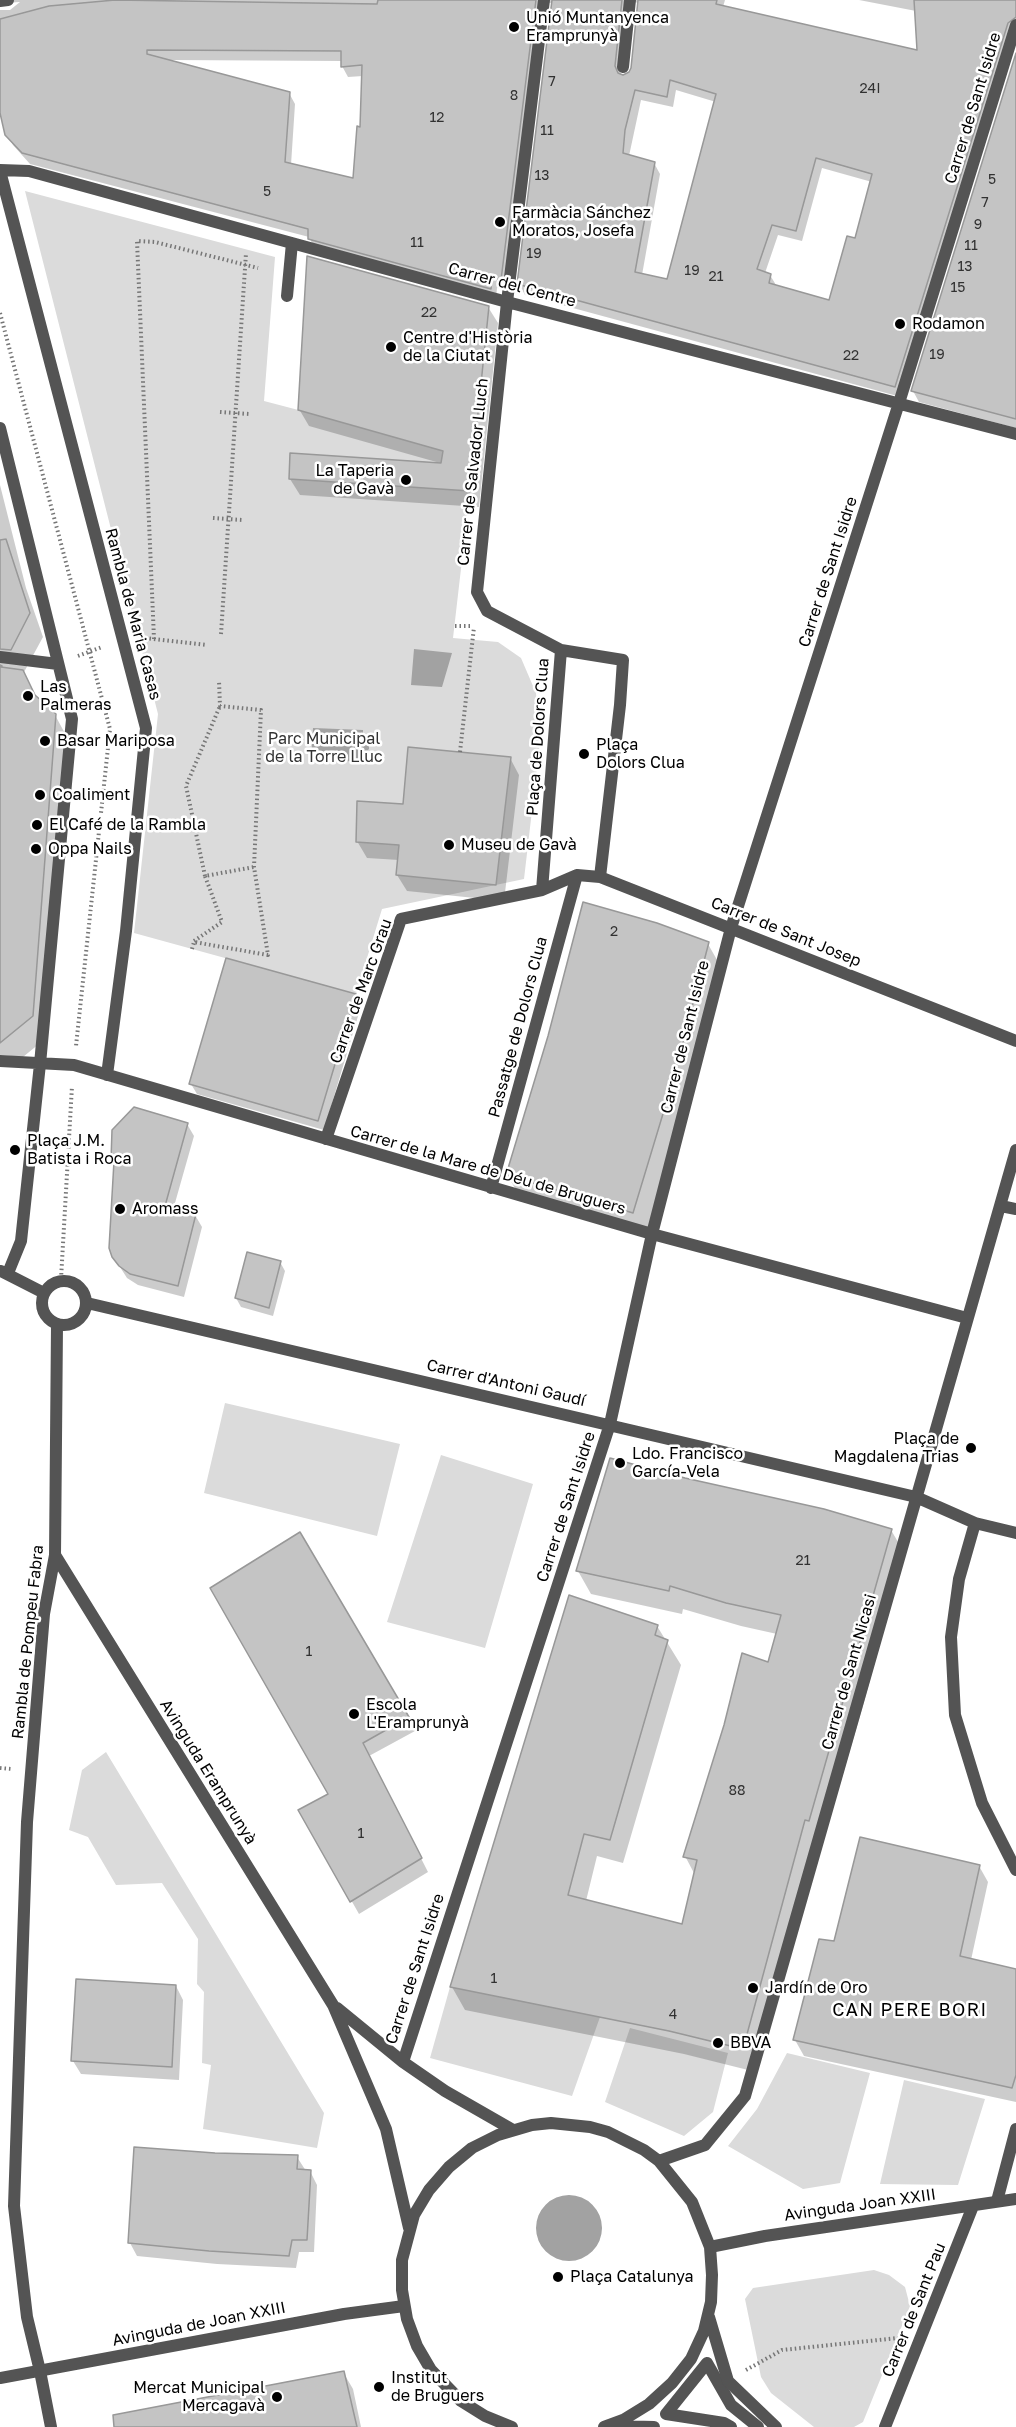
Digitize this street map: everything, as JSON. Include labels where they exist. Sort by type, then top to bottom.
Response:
[{"type":"street","points":[[0,1],[8,0]]},
{"type":"street","name":"Carrer de Salvador Lluch","points":[[544,0],[507,302],[477,592],[487,611],[561,650]]},
{"type":"street","points":[[623,67],[630,0]]},
{"type":"street","name":"Carrer de Sant Isidre","points":[[403,2062],[610,1424],[652,1234],[731,928],[899,403],[1016,25]]},
{"type":"street","name":"Carrer del Centre","points":[[0,170],[29,171],[507,302],[1016,434]]},
{"type":"street","name":"Rambla de Maria Casas","points":[[0,170],[146,728],[126,931],[107,1075]]},
{"type":"street","points":[[287,296],[292,243]]},
{"type":"street","points":[[0,428],[72,719],[21,1241],[4,1272],[44,1293]]},
{"type":"street","name":"Plaça de Dolors Clua","points":[[542,890],[561,650],[623,660],[600,877]]},
{"type":"street","points":[[0,657],[58,664]]},
{"type":"street","name":"Carrer de Sant Josep","points":[[542,890],[577,875],[600,877],[1016,1041]]},
{"type":"street","name":"Passatge de Dolors Clua","points":[[490,1188],[577,875]]},
{"type":"street","name":"Carrer de Marc Grau","points":[[326,1139],[401,919],[542,890]]},
{"type":"street","name":"Carrer de la Mare de Déu de Bruguers","points":[[0,1060],[74,1065],[652,1234],[967,1318]]},
{"type":"street","name":"Carrer de Sant Nicasi","points":[[659,2161],[705,2145],[745,2096],[1016,1149]]},
{"type":"street","points":[[1001,1206],[1016,1209]]},
{"type":"street","points":[[70,1281],[81,1288],[87,1303],[86,1312],[78,1322],[66,1326],[57,1325],[45,1314],[42,1301],[44,1293],[57,1282],[70,1281]]},
{"type":"street","name":"Carrer d'Antoni Gaudí","points":[[87,1303],[916,1497]]},
{"type":"street","name":"Rambla de Pompeu Fabra","points":[[51,2427],[27,2317],[14,2206],[28,1812],[44,1614],[55,1556],[57,1325]]},
{"type":"street","points":[[916,1497],[975,1522],[1016,1533]]},
{"type":"street","points":[[975,1522],[959,1579],[951,1637],[955,1715],[982,1803],[1016,1870]]},
{"type":"street","name":"Avinguda Eramprunyà","points":[[55,1556],[333,2005]]},
{"type":"street","points":[[333,2005],[403,2062],[445,2091],[513,2130]]},
{"type":"street","points":[[333,2005],[386,2129],[409,2230]]},
{"type":"street","points":[[512,2427],[472,2409],[441,2381],[417,2346],[404,2306],[402,2260],[409,2230],[425,2196],[449,2167],[485,2140],[513,2130],[551,2123],[590,2127],[626,2140],[659,2161],[692,2202],[710,2247],[713,2288],[708,2316],[698,2345],[672,2383],[649,2404],[606,2426]]},
{"type":"street","points":[[998,2201],[1016,2130]]},
{"type":"street","name":"Avinguda Joan XXIII","points":[[710,2247],[765,2236],[1016,2199]]},
{"type":"street","name":"Carrer de Sant Pau","points":[[885,2427],[973,2206]]},
{"type":"street","name":"Avinguda de Joan XXIII","points":[[0,2378],[344,2314],[404,2306]]},
{"type":"street","points":[[708,2316],[728,2381],[776,2427]]},
{"type":"street","points":[[731,2427],[724,2423],[666,2414],[707,2362],[731,2405],[758,2427]]},
{"type":"street","points":[[606,2426],[654,2427]]},
{"type":"path","points":[[221,634],[250,231]]},
{"type":"path","points":[[154,639],[137,241],[155,242],[258,268]]},
{"type":"path","points":[[220,412],[249,414]]},
{"type":"path","points":[[213,518],[242,520]]},
{"type":"path","points":[[460,752],[474,626]]},
{"type":"path","points":[[192,949],[194,942],[222,922],[205,876],[186,786],[220,706],[219,681]]},
{"type":"path","points":[[194,942],[268,955],[254,867],[261,710],[220,706]]},
{"type":"path","points":[[205,876],[254,867]]},
{"type":"path","points":[[728,2381],[782,2350],[922,2335]]},
{"type":"green space","name":"Parc Municipal de la Torre Lluc","points":[[25,191],[275,257],[264,401],[474,456],[453,638],[498,642],[521,658],[536,693],[540,742],[524,879],[382,909],[356,994],[134,933],[158,714]]},
{"type":"green space","points":[[225,1403],[400,1444],[377,1536],[204,1493]]},
{"type":"green space","points":[[441,1455],[533,1484],[485,1648],[387,1622]]},
{"type":"green space","points":[[106,1752],[324,2113],[317,2148],[203,2129],[211,2065],[202,2063],[204,1992],[197,1984],[198,1939],[162,1883],[116,1885],[88,1837],[69,1830],[82,1770]]},
{"type":"green space","points":[[450,1987],[600,2017],[572,2096],[430,2058]]},
{"type":"green space","points":[[630,2028],[728,2053],[713,2112],[684,2136],[605,2102]]},
{"type":"green space","points":[[787,2053],[870,2073],[840,2183],[803,2189],[728,2146],[757,2109]]},
{"type":"green space","points":[[904,2080],[985,2099],[958,2185],[880,2184]]},
{"type":"green space","points":[[874,2270],[889,2275],[905,2287],[910,2306],[863,2422],[854,2427],[814,2427],[771,2393],[761,2377],[745,2299],[753,2288]]},
{"type":"shaded area","points":[[414,649],[452,653],[442,687],[411,685]]},
{"type":"shaded area","points":[[313,728],[363,730],[363,736],[369,742],[369,749],[362,756],[362,762],[311,759]]},
{"type":"shaded area","points":[[563,2195],[575,2195],[587,2200],[597,2210],[602,2228],[600,2241],[587,2256],[575,2261],[563,2261],[551,2256],[541,2246],[536,2234],[536,2222],[541,2210],[551,2200]]},
{"type":"building","points":[[115,0],[377,4],[378,0],[536,0],[501,280],[492,278],[491,289],[308,239],[308,229],[22,153],[5,135],[0,113],[0,19],[49,6]],"holes":[[[147,50],[341,51],[341,67],[362,65],[360,127],[357,126],[353,178],[285,162],[290,92],[147,54]]]},
{"type":"building","points":[[552,0],[622,0],[615,66],[618,73],[623,75],[631,68],[638,0],[717,0],[716,4],[917,50],[914,0],[1016,0],[1016,17],[1008,23],[895,387],[517,284]],"holes":[[[670,80],[716,94],[667,279],[635,272],[655,162],[623,153],[625,130],[635,90],[667,97]],[[816,158],[872,174],[855,238],[847,236],[829,300],[769,283],[771,274],[757,269],[772,225],[796,231]]]},
{"type":"building","points":[[1016,53],[1016,419],[911,391]]},
{"type":"building","points":[[307,256],[489,306],[470,491],[289,479],[290,453],[441,463],[443,451],[298,410]]},
{"type":"building","points":[[6,539],[30,613],[11,650],[0,649],[0,540]]},
{"type":"building","points":[[0,665],[23,670],[35,695],[56,714],[33,1016],[0,1043]]},
{"type":"building","name":"Museu de Gavà","points":[[408,747],[511,757],[496,885],[396,875],[399,845],[356,842],[357,801],[403,804]]},
{"type":"building","points":[[583,902],[657,923],[709,942],[672,1084],[633,1213],[506,1175],[548,1036]]},
{"type":"building","points":[[226,958],[356,994],[318,1121],[189,1084]]},
{"type":"building","points":[[134,1107],[188,1123],[165,1206],[196,1214],[178,1286],[130,1274],[119,1266],[109,1248],[114,1161],[111,1160],[112,1130]]},
{"type":"building","points":[[247,1252],[281,1261],[269,1308],[235,1298]]},
{"type":"building","points":[[610,1458],[685,1478],[824,1509],[892,1529],[809,1821],[805,1820],[743,2049],[669,2031],[450,1987],[569,1595],[658,1625],[655,1635],[668,1640],[610,1840],[584,1834],[568,1895],[682,1924],[697,1860],[683,1857],[724,1725],[742,1653],[768,1662],[781,1615],[726,1603],[670,1586],[669,1591],[576,1571]]},
{"type":"building","points":[[300,1532],[409,1717],[363,1743],[422,1858],[350,1902],[298,1810],[328,1794],[210,1588]]},
{"type":"building","points":[[860,1837],[980,1865],[960,1956],[1016,1969],[1016,2075],[1012,2088],[793,2040],[819,1939],[834,1941]]},
{"type":"building","points":[[76,1979],[176,1985],[172,2067],[71,2061]]},
{"type":"building","points":[[134,2147],[215,2153],[298,2155],[297,2169],[311,2170],[307,2240],[292,2240],[289,2256],[128,2243]]},
{"type":"building","name":"Mercat Municipal Mercagavà","points":[[344,2371],[357,2427],[114,2427],[113,2415]]},
{"type":"place","name":"Unió Muntanyenca Eramprunyà","points":[[514,27]]},
{"type":"place","name":"Farmàcia Sánchez Moratos, Josefa","points":[[500,222]]},
{"type":"place","name":"Rodamon","points":[[900,324]]},
{"type":"place","name":"Centre d'Història de la Ciutat","points":[[391,347]]},
{"type":"place","name":"La Taperia de Gavà","points":[[406,480]]},
{"type":"place","name":"Las Palmeras","points":[[28,696]]},
{"type":"place","name":"Basar Mariposa","points":[[45,741]]},
{"type":"place","name":"Plaça Dolors Clua","points":[[584,754]]},
{"type":"place","name":"Coaliment","points":[[40,795]]},
{"type":"place","name":"El Café de la Rambla","points":[[37,825]]},
{"type":"place","name":"Museu de Gavà","points":[[449,845]]},
{"type":"place","name":"Oppa Nails","points":[[36,849]]},
{"type":"place","name":"Plaça J.M. Batista i Roca","points":[[15,1150]]},
{"type":"place","name":"Aromass","points":[[120,1209]]},
{"type":"place","name":"Plaça de Magdalena Trias","points":[[971,1448]]},
{"type":"place","name":"Ldo. Francisco García-Vela","points":[[620,1463]]},
{"type":"place","name":"Escola L'Eramprunyà","points":[[354,1714]]},
{"type":"place","name":"Jardín de Oro","points":[[753,1988]]},
{"type":"place","name":"BBVA","points":[[718,2043]]},
{"type":"place","name":"Plaça Catalunya","points":[[558,2277]]},
{"type":"place","name":"Institut de Bruguers","points":[[379,2387]]},
{"type":"place","name":"Mercat Municipal Mercagavà","points":[[277,2397]]},
{"type":"district","name":"CAN PERE BORI","points":[[910,2010]]}]
